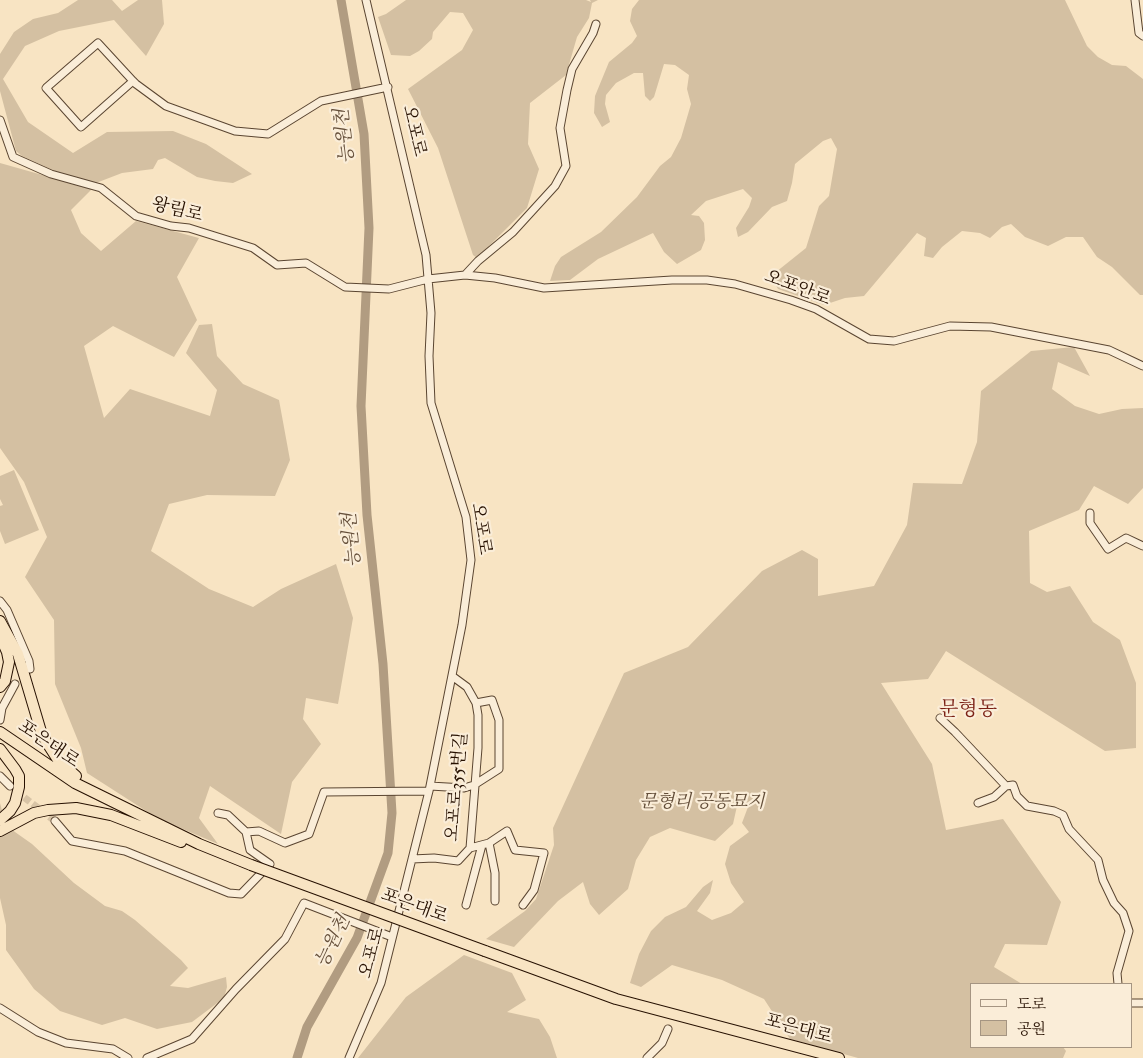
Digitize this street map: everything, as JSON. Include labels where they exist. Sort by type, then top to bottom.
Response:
[{"type":"highway","points":[[0,621],[18,654],[37,724],[49,747],[66,769],[126,810]]},
{"type":"highway","points":[[0,636],[8,652],[9,662],[5,681],[0,687]]},
{"type":"highway","name":"포은대로","points":[[0,732],[75,783],[126,810],[250,868]]},
{"type":"highway","name":"포은대로","points":[[0,740],[76,790],[188,845],[250,868]]},
{"type":"highway","points":[[0,749],[15,769],[19,782],[15,803],[10,812],[0,820]]},
{"type":"highway","points":[[0,831],[34,813],[76,808],[111,815],[188,845]]},
{"type":"highway","points":[[250,868],[484,953]]},
{"type":"highway","name":"포은대로","points":[[484,953],[629,1008],[816,1058]]},
{"type":"highway","name":"포은대로","points":[[484,953],[616,998],[839,1058]]},
{"type":"street","name":"오포로","points":[[349,1058],[376,998],[430,788],[468,591],[471,548],[461,501],[431,403],[429,376],[431,312],[423,238],[366,0]]},
{"type":"street","points":[[1135,0],[1139,33],[1143,36]]},
{"type":"street","points":[[465,275],[531,212],[555,186],[566,166],[560,128],[567,90],[572,69],[593,33],[596,24]]},
{"type":"street","points":[[133,81],[81,128],[46,88],[98,43],[133,81],[166,106],[235,131],[268,134],[321,102],[388,87]]},
{"type":"street","name":"왕림로","points":[[0,120],[13,157],[51,174],[101,188],[136,216],[170,226],[189,228],[253,248],[277,265],[306,263],[346,287],[388,289],[428,279]]},
{"type":"street","name":"오포안로","points":[[428,279],[465,275],[495,278],[544,288],[672,280],[720,282],[751,288],[804,304],[870,339],[894,340],[950,326],[991,326],[1109,350],[1143,366]]},
{"type":"street","points":[[1090,513],[1090,523],[1108,549],[1126,538],[1143,546]]},
{"type":"street","points":[[0,601],[7,610],[29,661],[30,669]]},
{"type":"street","points":[[246,832],[259,831],[285,843],[309,834],[324,792],[451,789],[474,785],[499,769],[498,720],[492,700],[476,703],[467,687],[452,676]]},
{"type":"street","points":[[0,720],[2,708],[15,684]]},
{"type":"street","name":"오포로355번길","points":[[412,859],[434,858],[458,861],[470,848],[478,748],[476,703]]},
{"type":"street","points":[[940,718],[1006,786]]},
{"type":"street","points":[[0,776],[10,786]]},
{"type":"street","points":[[978,803],[994,797],[1006,786],[1013,785],[1017,796],[1027,806],[1060,813],[1069,829],[1100,864],[1103,880],[1114,903],[1123,913],[1129,931],[1117,973],[1118,983]]},
{"type":"street","points":[[56,820],[72,840],[125,851],[229,894],[241,894],[270,864],[250,850],[246,832],[228,815],[218,813]]},
{"type":"street","points":[[470,848],[489,843],[507,831],[515,850],[544,852],[534,890],[523,905]]},
{"type":"street","points":[[489,843],[495,873],[495,901]]},
{"type":"street","points":[[466,905],[482,846]]},
{"type":"street","points":[[147,1058],[192,1039],[236,989],[285,939],[304,903],[338,918],[392,937]]},
{"type":"street","points":[[0,1008],[38,1032],[66,1044],[113,1050],[128,1058]]},
{"type":"street","points":[[647,1058],[662,1043],[668,1029]]},
{"type":"green space","points":[[78,0],[112,0],[122,11],[138,0],[162,0],[164,24],[146,56],[114,20],[59,31],[25,46],[3,79],[28,122],[73,153],[107,132],[173,131],[206,144],[252,174],[233,183],[215,181],[197,177],[165,158],[158,160],[153,169],[122,173],[96,183],[55,171],[22,156],[16,151],[0,91],[0,54],[14,32],[33,19],[58,13]]},
{"type":"green space","points":[[406,0],[586,0],[591,2],[590,0],[598,0],[592,3],[589,18],[577,37],[566,75],[530,103],[528,144],[539,169],[527,208],[477,258],[473,255],[438,148],[408,89],[462,50],[473,30],[463,13],[450,12],[433,32],[432,39],[419,51],[410,56],[391,55],[378,17],[386,14]]},
{"type":"green space","points":[[639,0],[1065,0],[1087,46],[1098,57],[1112,65],[1126,66],[1143,79],[1143,295],[1140,295],[1112,267],[1097,257],[1083,237],[1066,237],[1048,246],[1025,237],[1011,224],[1002,227],[990,238],[980,233],[962,231],[942,247],[933,258],[924,256],[926,238],[917,233],[864,296],[845,298],[824,305],[778,289],[771,276],[806,248],[819,206],[829,196],[837,149],[831,138],[823,141],[795,164],[787,201],[772,207],[748,232],[738,237],[736,228],[749,207],[752,198],[743,189],[706,201],[691,215],[699,216],[704,223],[705,240],[701,250],[677,264],[664,252],[653,233],[598,259],[570,280],[550,281],[555,266],[561,257],[601,232],[637,197],[660,166],[671,157],[681,138],[691,104],[687,89],[689,75],[675,65],[664,64],[654,97],[650,101],[645,96],[643,73],[634,73],[616,83],[606,95],[605,104],[610,122],[602,127],[594,113],[595,96],[609,62],[632,43],[637,36],[630,21],[632,9]]},
{"type":"green space","points":[[0,163],[92,189],[71,210],[81,233],[101,251],[136,221],[199,238],[177,277],[197,320],[174,357],[113,326],[84,346],[104,418],[130,389],[210,416],[217,390],[186,353],[199,325],[212,324],[217,356],[243,384],[279,400],[290,460],[275,496],[207,495],[169,504],[151,551],[209,589],[253,607],[281,589],[336,564],[353,618],[338,704],[306,698],[303,719],[321,744],[292,782],[281,834],[210,786],[199,818],[218,844],[157,818],[87,773],[81,748],[55,684],[54,620],[25,577],[47,537],[24,482],[0,448]]},
{"type":"green space","name":"문형리 공동묘지","points":[[1074,347],[1090,376],[1058,362],[1052,389],[1075,406],[1099,414],[1122,409],[1143,408],[1143,488],[1128,504],[1094,486],[1079,510],[1029,531],[1030,583],[1047,592],[1070,586],[1093,622],[1120,640],[1136,683],[1136,748],[1105,751],[946,651],[928,679],[881,683],[932,764],[946,830],[1003,819],[1061,902],[1047,945],[1005,944],[994,967],[1020,983],[970,983],[970,1048],[1064,1048],[1066,1051],[1063,1058],[858,1058],[790,1039],[764,999],[722,980],[672,965],[641,987],[630,983],[639,954],[651,931],[665,917],[686,907],[703,887],[713,880],[710,893],[697,911],[712,920],[731,913],[744,902],[731,883],[725,864],[730,846],[749,832],[742,823],[748,807],[737,806],[733,824],[715,841],[670,828],[650,837],[636,860],[628,889],[599,915],[590,904],[583,882],[558,901],[514,947],[486,939],[525,911],[536,899],[554,845],[553,828],[624,673],[688,647],[762,571],[802,550],[818,559],[818,596],[874,586],[907,525],[913,483],[962,484],[977,442],[981,391],[1031,351]]},
{"type":"green space","points":[[14,470],[39,530],[5,544],[0,531],[0,506],[3,505],[0,499],[0,476]]},
{"type":"green space","points":[[0,803],[5,822],[15,832],[32,844],[74,883],[105,906],[122,911],[135,920],[181,960],[188,968],[170,986],[188,988],[226,977],[227,987],[224,998],[192,1022],[157,1029],[125,1018],[102,1025],[60,1011],[34,989],[6,950],[6,925],[0,898]]},
{"type":"green space","points":[[464,955],[512,973],[526,1000],[507,1012],[539,1019],[550,1037],[557,1058],[358,1058],[406,997]]},
{"type":"waterway","name":"능원천","points":[[297,1058],[307,1027],[357,938],[388,853],[392,813],[383,664],[367,515],[361,406],[369,228],[364,134],[341,0]]},
{"type":"tunnel","points":[[16,791],[55,821]]},
{"type":"district","name":"문형동","points":[[968,711]]}]
